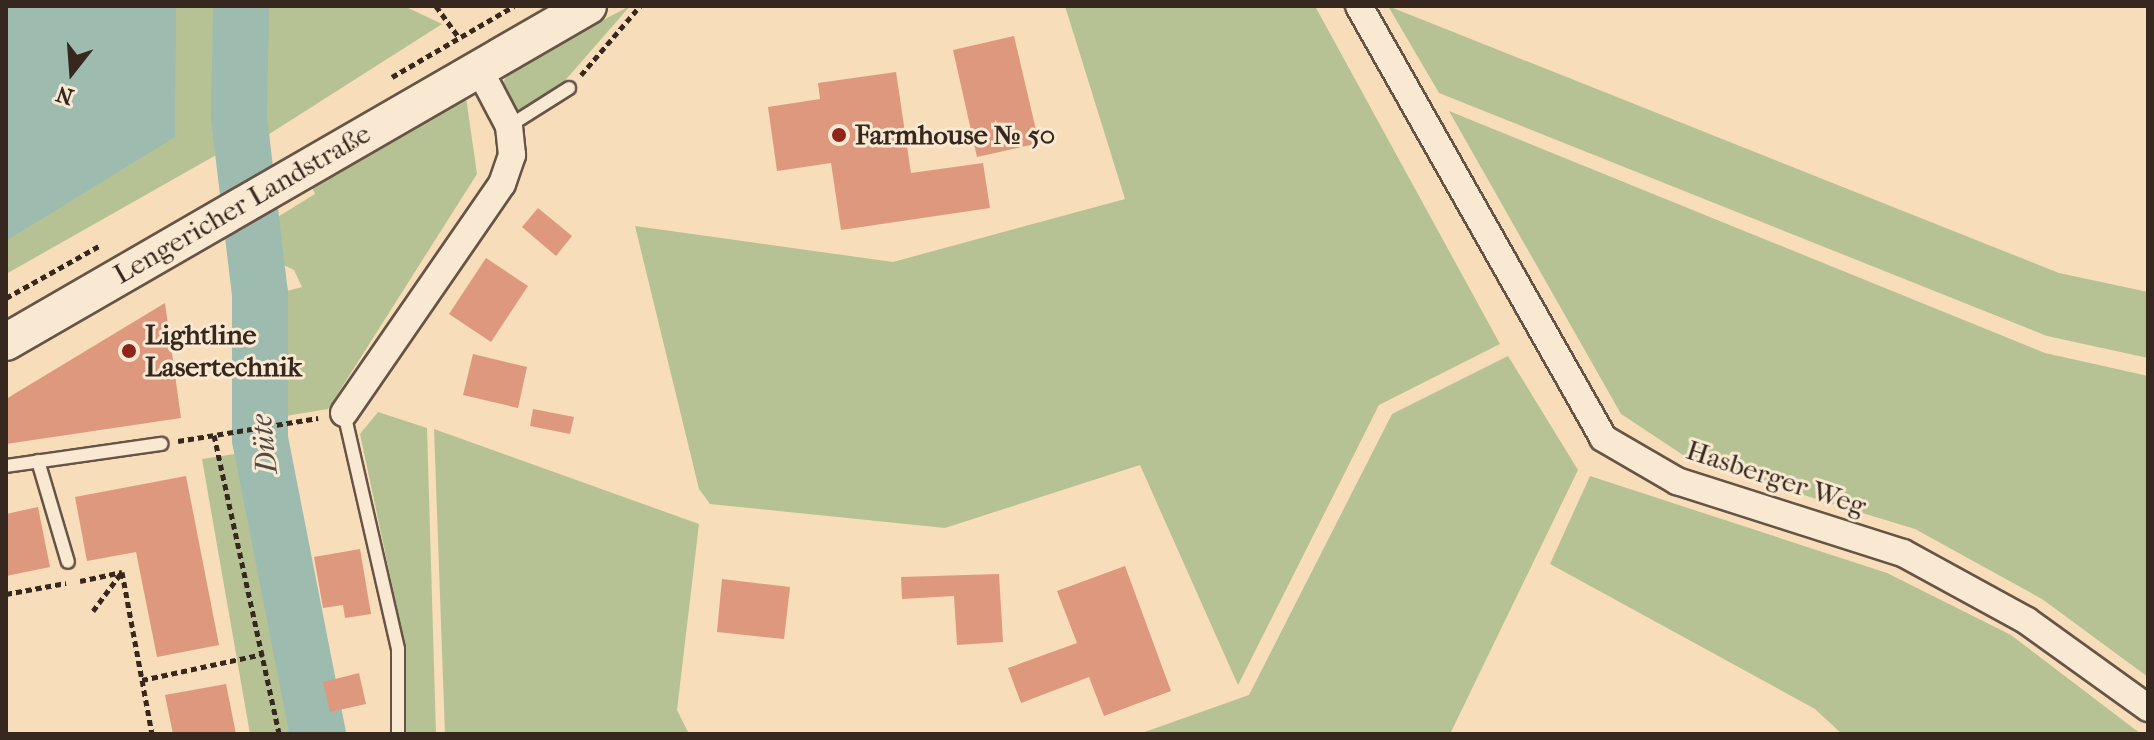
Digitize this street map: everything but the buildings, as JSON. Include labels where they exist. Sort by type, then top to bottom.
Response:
[{"type":"main road","name":"Lengericher Landstraße","points":[[6,342],[269,187],[588,6]]},
{"type":"street","name":"Hasberger Weg","points":[[1359,6],[1603,438],[1677,481],[1903,553],[2027,621],[2148,708]]},
{"type":"street","points":[[344,413],[502,184],[512,155],[509,126],[478,67]]},
{"type":"lane","points":[[509,126],[569,88]]},
{"type":"lane","points":[[344,413],[398,649],[398,734]]},
{"type":"lane","points":[[6,466],[161,444]]},
{"type":"lane","points":[[38,461],[68,562]]},
{"type":"path","points":[[436,6],[458,37]]},
{"type":"path","points":[[569,88],[640,6]]},
{"type":"path","points":[[161,444],[287,423]]},
{"type":"path","points":[[214,435],[279,734]]},
{"type":"path","points":[[92,578],[122,572]]},
{"type":"path","points":[[93,611],[122,572]]},
{"type":"path","points":[[122,572],[152,734]]},
{"type":"path","points":[[6,594],[54,585]]},
{"type":"path","points":[[142,680],[263,654]]},
{"type":"green space","points":[[6,6],[216,6],[218,154],[6,274]]},
{"type":"green space","points":[[262,6],[404,6],[442,24],[263,138]]},
{"type":"green space","points":[[630,6],[562,84],[515,113],[501,88],[509,69]]},
{"type":"green space","points":[[1065,6],[1315,6],[1500,344],[1379,405],[1238,685],[1140,465],[945,528],[710,504],[699,489],[635,226],[893,262],[1125,199]]},
{"type":"green space","points":[[1388,6],[2059,273],[2148,292],[2148,358],[2047,336],[1439,93]]},
{"type":"green space","points":[[466,97],[477,174],[328,409],[286,416],[279,293],[302,287],[294,270],[275,261],[268,223],[315,194],[311,185]]},
{"type":"green space","points":[[1449,111],[2045,353],[2148,376],[2148,677],[2042,599],[1915,529],[1692,461],[1621,414]]},
{"type":"green space","points":[[1508,356],[1578,470],[1450,734],[1139,734],[1249,695],[1392,414]]},
{"type":"green space","points":[[378,412],[427,428],[436,734],[405,734],[405,646],[360,434]]},
{"type":"green space","points":[[434,429],[699,524],[677,710],[689,734],[445,734]]},
{"type":"green space","points":[[241,453],[292,734],[250,734],[202,459]]},
{"type":"green space","points":[[1590,476],[1887,573],[2011,635],[2141,734],[1842,734],[1815,709],[1550,564]]},
{"type":"shaded area","points":[[6,6],[176,6],[175,137],[6,241]]},
{"type":"waterway","name":"Düte","points":[[241,6],[239,118],[260,294],[260,439],[318,734]]},
{"type":"place","name":"Farmhouse № 50","points":[[839,135]]},
{"type":"place","name":"Lightline Lasertechnik","points":[[129,351]]}]
